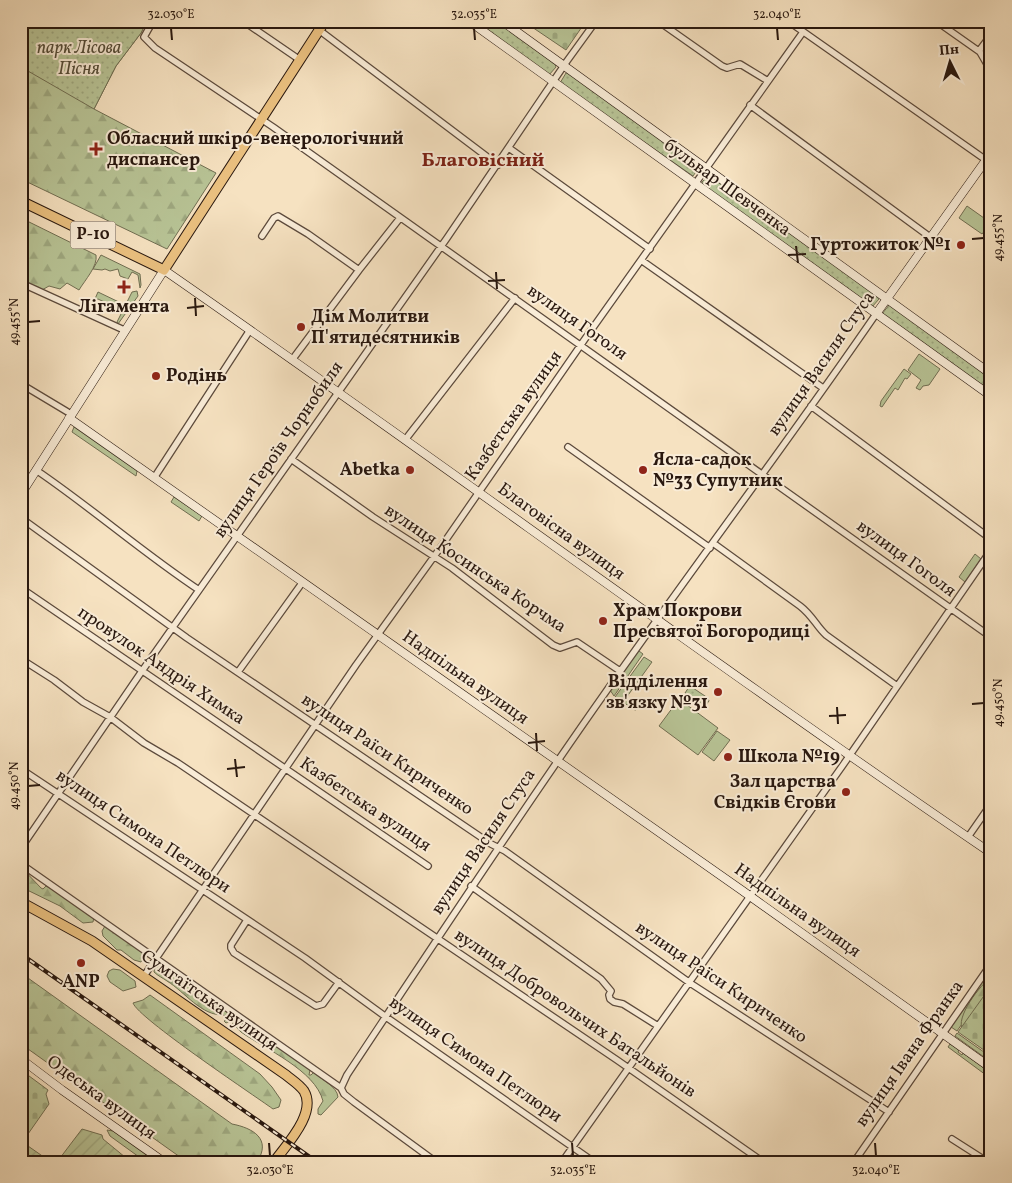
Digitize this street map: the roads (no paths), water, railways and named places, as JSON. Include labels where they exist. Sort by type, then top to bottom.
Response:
[{"type":"main road","points":[[21,494],[124,330],[325,21]]},
{"type":"main road","name":"бульвар Шевченка","points":[[469,21],[991,396]]},
{"type":"main road","name":"бульвар Шевченка","points":[[502,21],[991,374]]},
{"type":"main road","name":"вулиця Василя Стуса","points":[[876,314],[989,159]]},
{"type":"main road","name":"Р-10","points":[[21,201],[164,270]]},
{"type":"main road","name":"Благовісна вулиця","points":[[164,270],[849,756],[991,853]]},
{"type":"main road","name":"Надпільна вулиця","points":[[70,416],[302,583],[378,634],[991,1068]]},
{"type":"main road","name":"Сумгаїтська вулиця","points":[[21,902],[84,936],[286,1075],[303,1090],[308,1103],[306,1113],[274,1162]]},
{"type":"main road","name":"Одеська вулиця","points":[[21,1059],[164,1162]]},
{"type":"street","name":"вулиця Гоголя","points":[[153,21],[144,37],[146,41],[161,53],[262,119],[991,638]]},
{"type":"street","points":[[243,21],[300,60]]},
{"type":"street","name":"вулиця Героїв Чорнобиля","points":[[21,848],[198,590],[498,165],[596,21]]},
{"type":"street","points":[[658,21],[722,66],[727,68],[740,64],[768,81]]},
{"type":"street","points":[[788,21],[989,159]]},
{"type":"street","points":[[936,21],[978,51],[991,71]]},
{"type":"street","points":[[319,30],[498,165]]},
{"type":"street","name":"Казбетська вулиця","points":[[144,976],[284,768],[694,183],[803,32]]},
{"type":"street","points":[[978,51],[991,35]]},
{"type":"street","points":[[750,105],[930,238]]},
{"type":"street","points":[[509,148],[650,248]]},
{"type":"street","points":[[262,236],[274,218],[278,216],[308,234],[359,270]]},
{"type":"street","points":[[292,360],[400,218]]},
{"type":"street","points":[[641,260],[823,388]]},
{"type":"street","points":[[21,284],[124,330]]},
{"type":"street","points":[[405,440],[515,298]]},
{"type":"street","name":"вулиця Василя Стуса","points":[[342,1088],[344,1079],[471,886],[620,672],[763,475],[876,314]]},
{"type":"street","points":[[154,478],[250,330]]},
{"type":"street","name":"Надпільна вулиця","points":[[21,384],[70,416]]},
{"type":"street","points":[[810,406],[991,539]]},
{"type":"street","points":[[568,447],[805,609],[826,635],[897,686]]},
{"type":"street","name":"вулиця Косинська Корчма","points":[[291,459],[354,504],[452,568],[556,647],[578,643],[620,672]]},
{"type":"street","points":[[36,470],[198,590]]},
{"type":"street","name":"вулиця Раїси Кириченко","points":[[21,518],[238,672],[505,851],[690,983],[889,1112]]},
{"type":"street","points":[[562,1162],[690,983],[991,550]]},
{"type":"street","points":[[238,672],[302,583]]},
{"type":"street","name":"провулок Андрія Химка","points":[[21,588],[284,768]]},
{"type":"street","name":"вулиця Добровольчих Батальйонів","points":[[21,659],[437,938],[764,1162]]},
{"type":"street","name":"Казбетська вулиця","points":[[284,768],[428,866]]},
{"type":"street","name":"вулиця Симона Петлюри","points":[[21,769],[338,982],[594,1162]]},
{"type":"street","points":[[968,837],[991,804]]},
{"type":"street","points":[[21,864],[342,1088],[344,1094],[354,1102],[436,1162]]},
{"type":"street","points":[[471,886],[601,979],[611,991],[609,995],[610,1000],[623,1004],[658,1026]]},
{"type":"street","points":[[247,920],[231,945],[234,953],[316,1006],[324,1004],[338,982]]},
{"type":"street","name":"вулиця Івана Франка","points":[[854,1162],[991,964]]},
{"type":"street","points":[[952,1139],[988,1162]]},
{"type":"railway","points":[[21,954],[317,1162]]},
{"type":"place","name":"Обласний шкіро-венерологічний диспансер","points":[[96,149]]},
{"type":"place","name":"Гуртожиток №1","points":[[961,245]]},
{"type":"place","name":"Лігамента","points":[[124,287]]},
{"type":"place","name":"Дім Молитви П'ятидесятників","points":[[301,327]]},
{"type":"place","name":"Родінь","points":[[156,376]]},
{"type":"place","name":"Abetka","points":[[410,470]]},
{"type":"place","name":"Ясла-садок №33 Супутник","points":[[643,470]]},
{"type":"place","name":"Храм Покрови Пресвятої Богородиці","points":[[603,621]]},
{"type":"place","name":"Відділення зв'язку №31","points":[[718,692]]},
{"type":"place","name":"Школа №19","points":[[728,757]]},
{"type":"place","name":"Зал царства Свідків Єгови","points":[[846,792]]},
{"type":"place","name":"ANP","points":[[81,963]]},
{"type":"district","name":"Благовісний","points":[[483,161]]},
{"type":"park label","name":"парк Лісова Пісня","points":[[79,58]]}]
